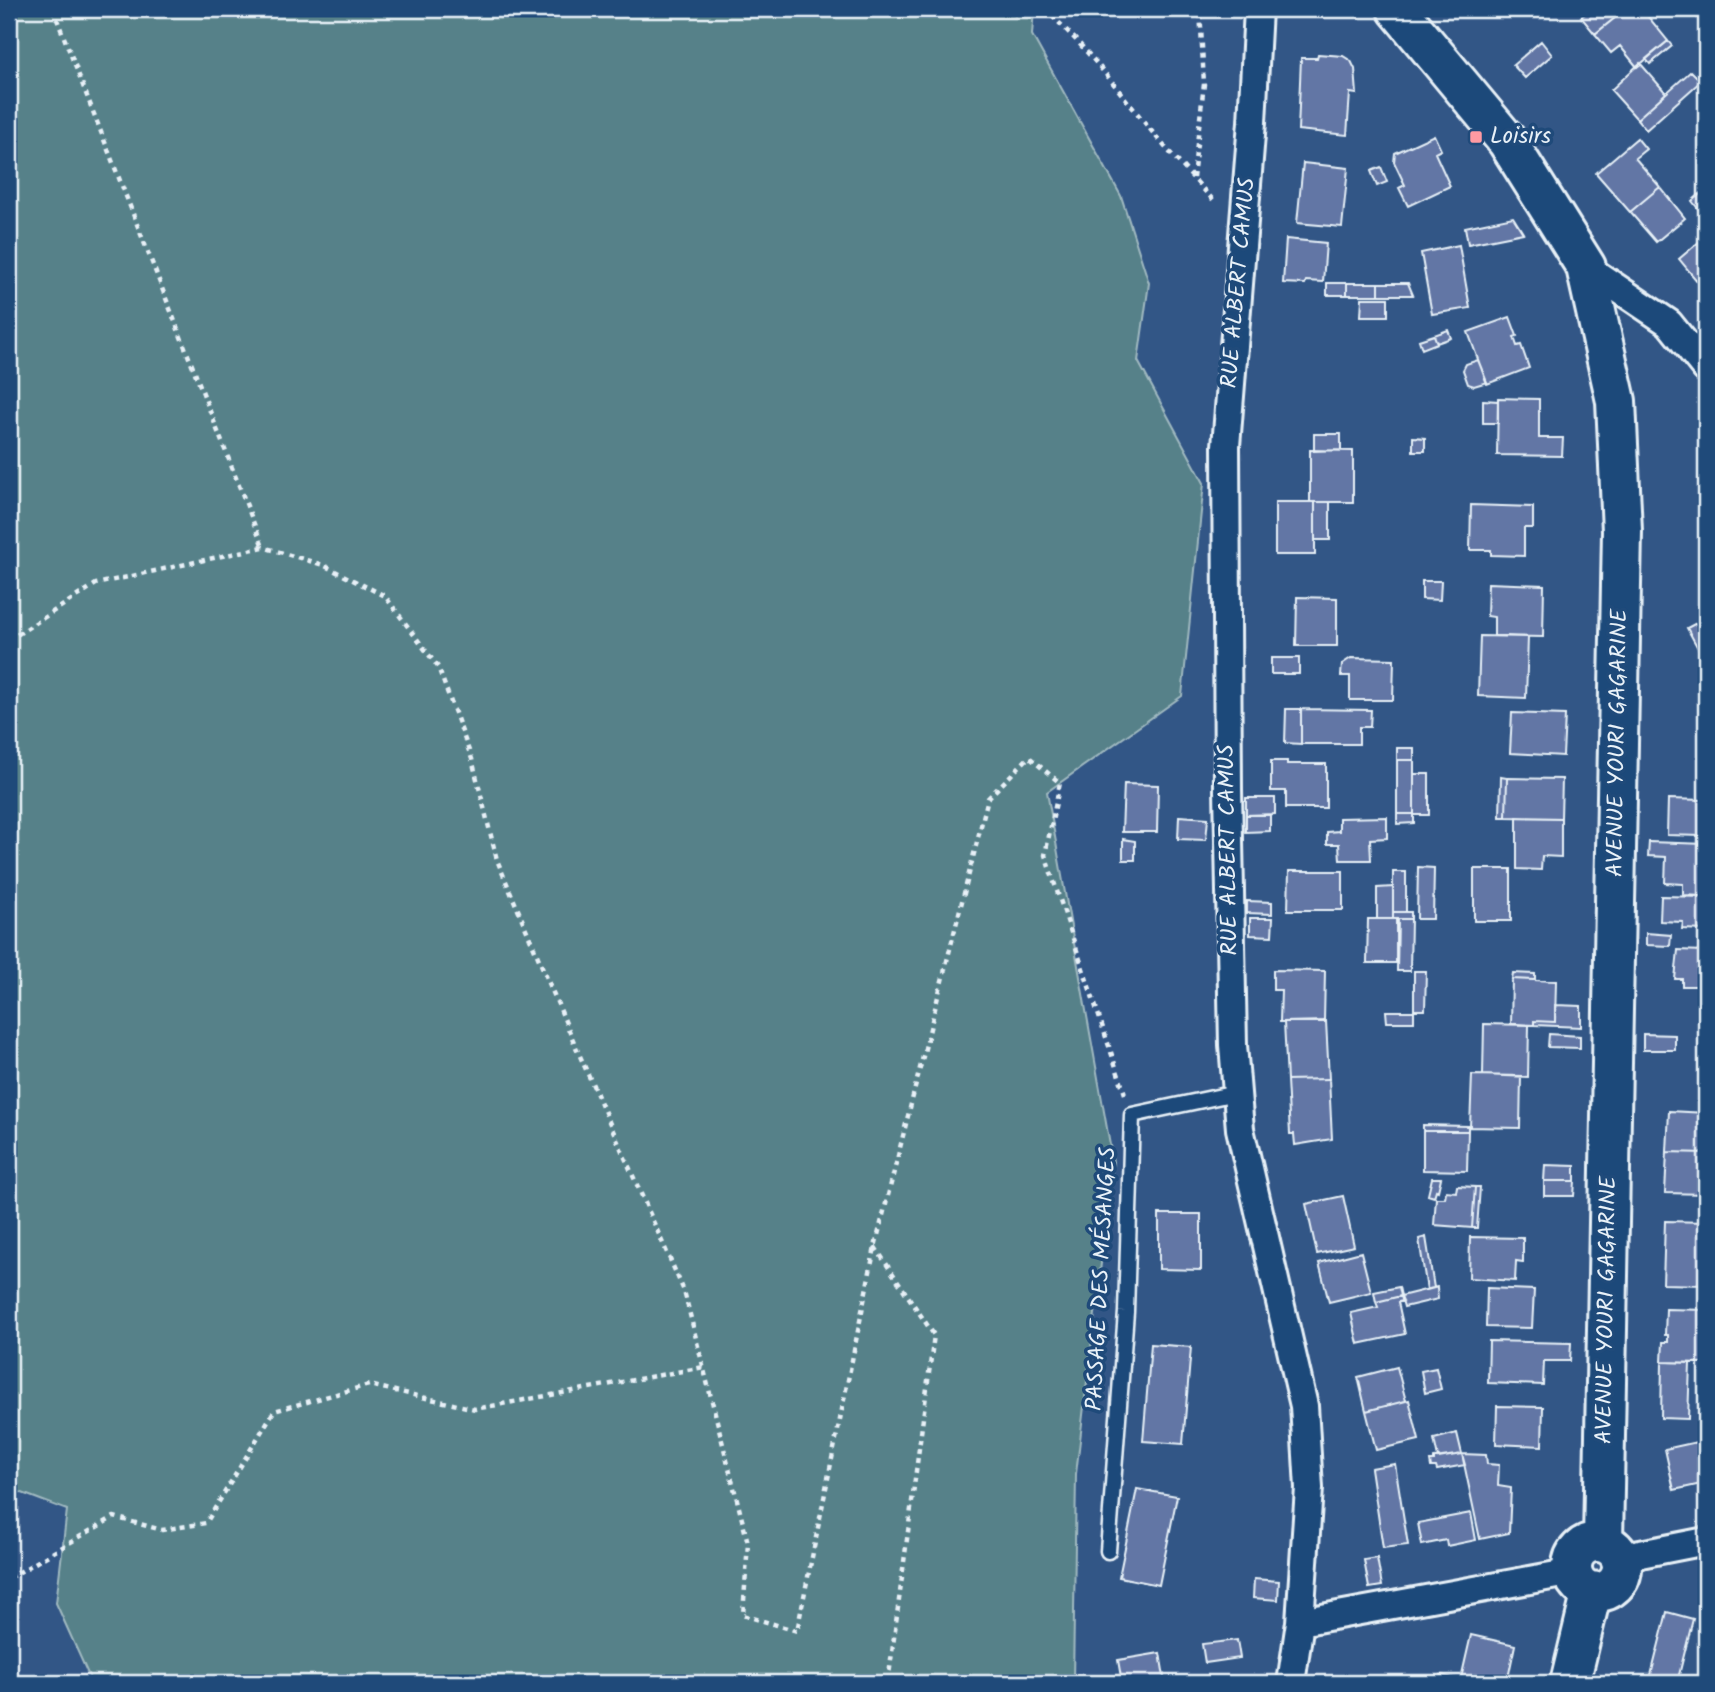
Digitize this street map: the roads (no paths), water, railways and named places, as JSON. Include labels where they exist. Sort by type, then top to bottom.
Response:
[{"type":"street","name":"RUE ALBERT CAMUS","points":[[1258,9],[1226,446],[1233,1045],[1240,1129],[1304,1406],[1309,1488],[1300,1622],[1291,1683]]},
{"type":"street","name":"AVENUE YOURI GAGARINE","points":[[1397,9],[1507,141],[1586,267],[1616,401],[1622,531],[1611,1550]]},
{"type":"street","points":[[1586,267],[1670,323],[1706,369]]},
{"type":"street","points":[[1300,1622],[1582,1581],[1605,1590],[1615,1583],[1621,1571],[1611,1550],[1706,1541]]},
{"type":"street","points":[[1570,1683],[1582,1581]]},
{"type":"lane","name":"PASSAGE DES MÉSANGES","points":[[1108,1551],[1126,1312],[1132,1115],[1236,1093]]},
{"type":"place","name":"Loisirs","points":[[1476,137]]}]
